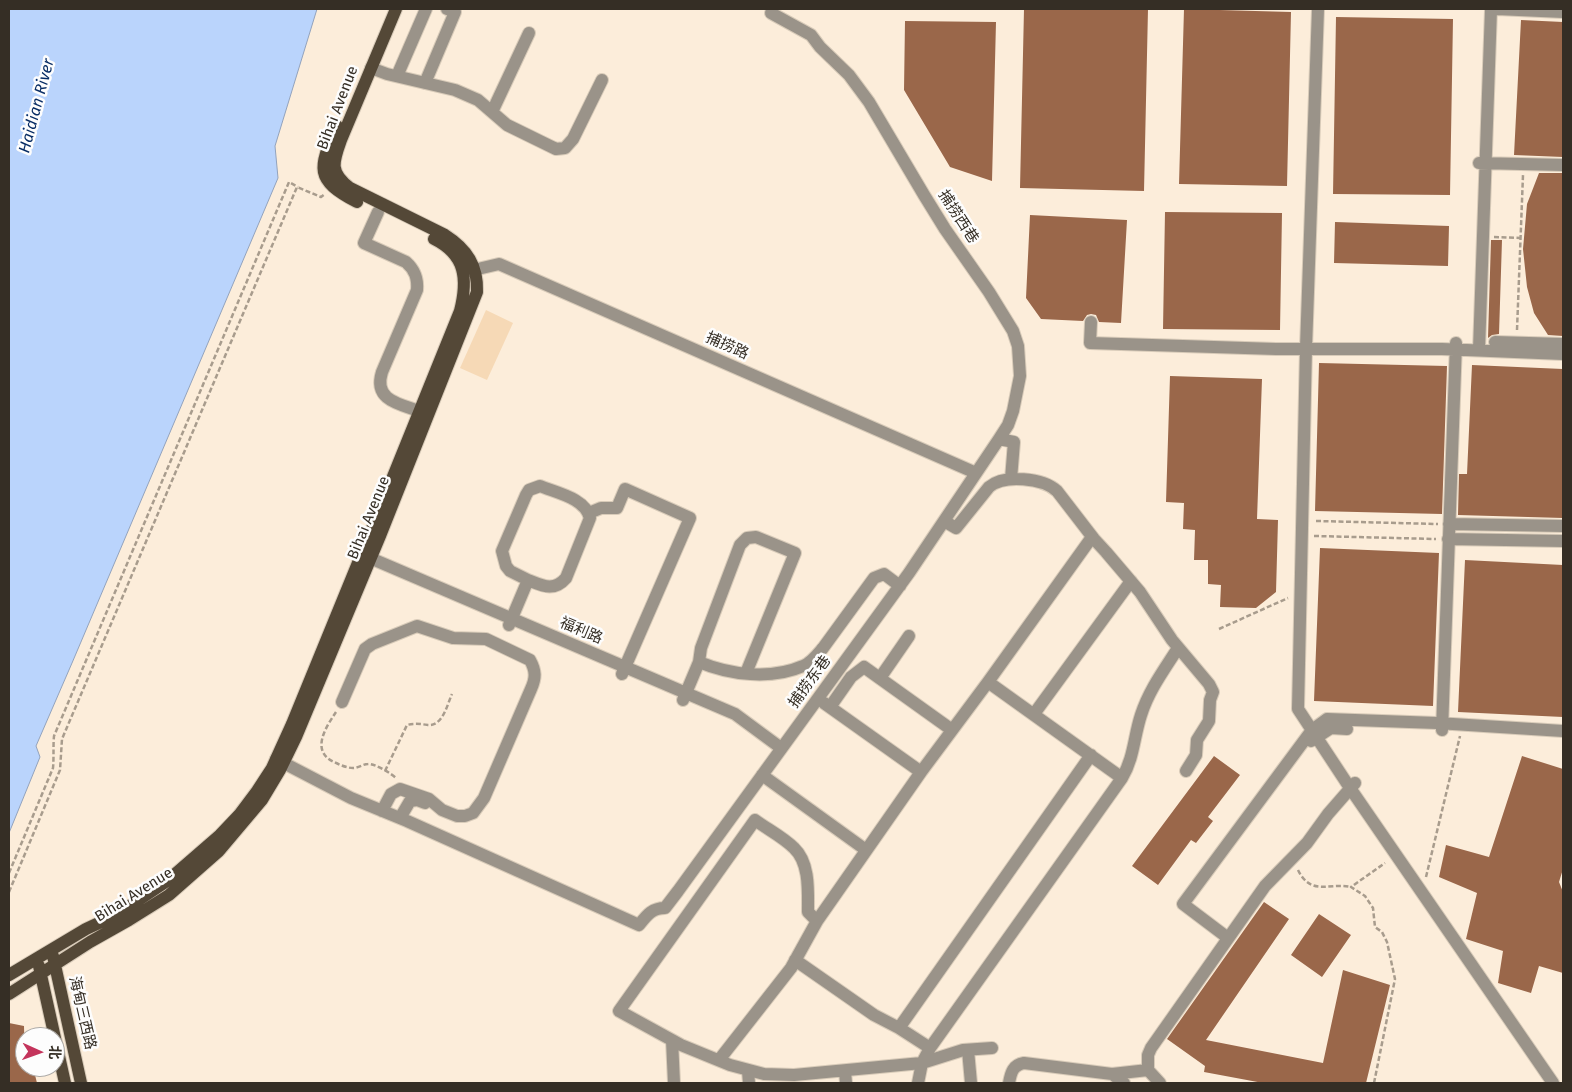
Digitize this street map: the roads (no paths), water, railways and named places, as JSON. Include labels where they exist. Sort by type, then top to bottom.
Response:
[{"type":"main road","name":"Bihai Avenue","points":[[387,9],[324,159],[324,173],[326,179],[334,187],[352,199],[444,244],[469,271]]},
{"type":"main road","name":"Bihai Avenue","points":[[9,994],[90,942],[144,911],[183,884],[219,851],[262,800],[477,292],[469,271],[465,250],[453,240],[355,191],[337,177],[334,171],[338,148],[396,9]]},
{"type":"main road","name":"Bihai Avenue","points":[[365,559],[419,412],[460,312],[469,271]]},
{"type":"main road","name":"Bihai Avenue","points":[[9,975],[127,908],[182,870],[239,815],[280,761]]},
{"type":"main road","name":"海甸三西路","points":[[51,950],[81,1083]]},
{"type":"main road","name":"海甸三西路","points":[[37,958],[66,1083]]},
{"type":"street","points":[[397,76],[426,9]]},
{"type":"street","points":[[425,83],[455,12],[447,9]]},
{"type":"street","points":[[1317,732],[1306,709],[1306,521],[1318,9]]},
{"type":"street","points":[[1310,346],[1325,9]]},
{"type":"street","points":[[1476,346],[1483,236],[1483,9]]},
{"type":"street","points":[[1476,346],[1482,163],[1491,9]]},
{"type":"street","points":[[1497,9],[1563,12]]},
{"type":"street","name":"捕捞西巷","points":[[771,13],[811,35],[824,51],[849,75],[869,102],[929,204],[1013,331],[1018,346],[1020,376],[1013,411],[1008,425],[976,473]]},
{"type":"street","points":[[492,112],[529,33]]},
{"type":"street","points":[[371,68],[478,100],[507,125],[556,149],[562,149],[567,146],[575,136],[602,80]]},
{"type":"street","points":[[1482,163],[1563,165]]},
{"type":"street","points":[[378,212],[361,248],[406,262],[412,267],[418,282],[379,380],[380,388],[390,400],[419,412]]},
{"type":"street","name":"捕捞路","points":[[469,271],[499,264],[976,473]]},
{"type":"street","points":[[1091,322],[1090,340],[1310,346],[1476,346],[1563,354]]},
{"type":"street","points":[[1476,346],[1516,342],[1563,344]]},
{"type":"street","points":[[1442,727],[1455,346]]},
{"type":"street","points":[[999,439],[1014,442],[1011,479]]},
{"type":"street","name":"捕捞东巷","points":[[400,818],[639,925],[656,908],[665,908],[695,868],[900,586],[976,473]]},
{"type":"street","points":[[944,521],[956,528],[994,482],[1011,479],[1041,481],[1050,484],[1057,491],[1092,537],[1131,581],[1178,648],[1209,684],[1213,692],[1210,700],[1209,721],[1197,740],[1196,755],[1186,771]]},
{"type":"street","points":[[540,486],[576,500],[582,504],[589,513],[590,518],[566,578],[561,584],[550,587],[528,580],[510,571],[506,566],[502,551],[529,490],[540,486]]},
{"type":"street","points":[[589,513],[601,508],[617,508],[625,489],[690,518],[624,671]]},
{"type":"street","points":[[1449,524],[1563,526]]},
{"type":"street","points":[[1306,536],[1301,592],[1298,709],[1317,732],[1554,1083]]},
{"type":"street","points":[[684,697],[699,662],[701,648],[740,545],[747,538],[756,537],[795,553],[746,673]]},
{"type":"street","points":[[719,1060],[795,960],[816,921],[921,772],[1092,537]]},
{"type":"street","points":[[1448,539],[1563,541]]},
{"type":"street","name":"福利路","points":[[365,559],[684,697],[735,714],[779,751]]},
{"type":"street","points":[[699,662],[721,670],[746,673],[774,673],[804,666],[823,648],[874,578],[884,574],[900,586]]},
{"type":"street","points":[[510,622],[528,580]]},
{"type":"street","points":[[1034,714],[1131,581]]},
{"type":"street","points":[[280,761],[328,787],[400,818],[408,803],[413,800],[435,806],[449,814],[465,816],[473,813],[479,806],[534,683],[534,668],[530,660],[486,639],[452,638],[417,626],[372,644],[365,649],[342,702]]},
{"type":"street","points":[[880,678],[909,636]]},
{"type":"street","points":[[918,1083],[922,1063],[930,1048],[1122,778],[1129,766],[1137,728],[1148,697],[1178,648]]},
{"type":"street","points":[[830,707],[851,677],[864,667],[952,730]]},
{"type":"street","points":[[988,682],[1122,778]]},
{"type":"street","points":[[818,698],[921,772]]},
{"type":"street","points":[[1228,938],[1183,904],[1300,748],[1317,732],[1331,728],[1442,727],[1563,738]]},
{"type":"street","points":[[1462,729],[1563,731]]},
{"type":"street","points":[[899,1028],[1091,754]]},
{"type":"street","points":[[762,775],[866,850]]},
{"type":"street","points":[[1352,785],[1396,854],[1423,889],[1560,1083]]},
{"type":"street","points":[[1160,1083],[1148,1070],[1148,1055],[1151,1048],[1265,886],[1308,843],[1328,814],[1352,785]]},
{"type":"street","points":[[382,811],[391,794],[399,789],[404,789],[429,799],[435,806]]},
{"type":"street","points":[[735,811],[753,823]]},
{"type":"street","points":[[816,921],[808,912],[807,881],[802,858],[794,848],[755,820],[619,1011],[672,1040],[719,1060],[749,1077],[773,1075],[845,1077],[922,1063],[949,1053],[992,1048]]},
{"type":"street","points":[[795,960],[874,1015],[930,1048]]},
{"type":"street","points":[[672,1040],[674,1083]]},
{"type":"street","points":[[968,1050],[971,1083]]},
{"type":"street","points":[[1009,1083],[1014,1067],[1024,1063],[1112,1074],[1148,1070]]},
{"type":"street","points":[[1112,1074],[1124,1083]]},
{"type":"water","name":"Haidian River","points":[[9,9],[317,9],[275,146],[278,178],[36,746],[40,757],[9,833]]}]
